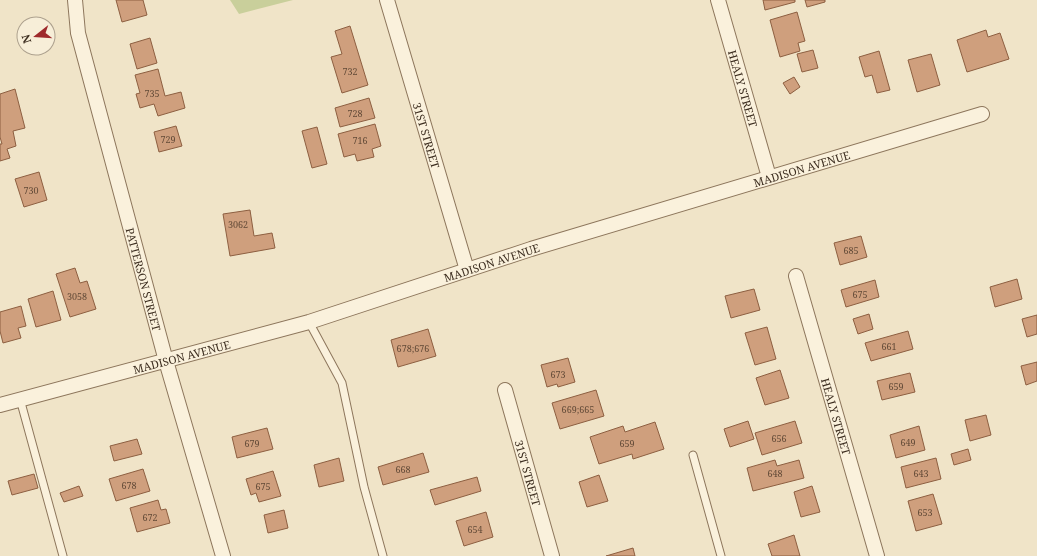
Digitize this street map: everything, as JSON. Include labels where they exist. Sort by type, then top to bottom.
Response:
[{"type":"street","name":"PATTERSON STREET","points":[[75,0],[78,33],[166,361],[223,556]]},
{"type":"street","name":"31ST STREET","points":[[387,0],[467,270]]},
{"type":"street","name":"HEALY STREET","points":[[718,0],[769,177]]},
{"type":"street","name":"MADISON AVENUE","points":[[0,404],[309,322],[467,270],[769,177],[982,114]]},
{"type":"street","name":"HEALY STREET","points":[[796,276],[877,556]]},
{"type":"street","name":"31ST STREET","points":[[504,390],[552,556]]},
{"type":"lane","points":[[309,322],[342,383],[364,486],[383,556]]},
{"type":"lane","points":[[20,399],[63,556]]},
{"type":"lane","points":[[693,456],[721,556]]},
{"type":"green space","points":[[230,0],[293,0],[239,14]]},
{"type":"building","points":[[116,0],[143,0],[147,15],[122,22]]},
{"type":"building","points":[[763,0],[795,0],[795,2],[765,10]]},
{"type":"building","points":[[805,0],[825,0],[825,2],[807,7]]},
{"type":"building","points":[[797,12],[805,41],[798,43],[800,51],[780,57],[770,20]]},
{"type":"building","points":[[350,26],[368,85],[342,93],[331,57],[342,54],[335,31]]},
{"type":"building","points":[[986,30],[988,37],[1000,33],[1009,59],[967,72],[957,40]]},
{"type":"building","points":[[150,38],[157,63],[137,69],[130,44]]},
{"type":"building","points":[[813,50],[818,68],[802,72],[797,54]]},
{"type":"building","points":[[879,51],[890,90],[877,93],[872,75],[865,77],[859,57]]},
{"type":"building","points":[[931,54],[940,85],[917,92],[908,60]]},
{"type":"building","points":[[158,69],[165,96],[181,92],[185,108],[158,116],[154,104],[140,108],[136,94],[140,93],[135,75]]},
{"type":"building","points":[[794,77],[800,87],[790,94],[783,83]]},
{"type":"building","points":[[15,89],[25,128],[13,131],[16,146],[7,149],[10,158],[0,161],[0,144],[2,144],[0,137],[0,94]]},
{"type":"building","points":[[369,98],[375,118],[340,127],[335,108]]},
{"type":"building","points":[[375,124],[381,146],[372,149],[374,157],[357,161],[355,154],[344,157],[338,134]]},
{"type":"building","points":[[176,126],[182,146],[159,152],[154,132]]},
{"type":"building","points":[[317,127],[327,164],[312,168],[302,131]]},
{"type":"building","points":[[39,172],[47,200],[24,207],[15,179]]},
{"type":"building","points":[[250,210],[254,236],[272,233],[275,248],[230,256],[223,214]]},
{"type":"building","points":[[861,236],[867,257],[840,265],[834,243]]},
{"type":"building","points":[[75,268],[80,283],[87,281],[96,309],[70,317],[56,274]]},
{"type":"building","points":[[1017,279],[1022,299],[995,307],[990,287]]},
{"type":"building","points":[[875,280],[879,297],[846,307],[841,290]]},
{"type":"building","points":[[754,289],[760,310],[731,318],[725,296]]},
{"type":"building","points":[[53,291],[61,320],[36,327],[28,299]]},
{"type":"building","points":[[21,306],[26,326],[18,328],[21,338],[3,343],[0,331],[0,312]]},
{"type":"building","points":[[869,314],[873,329],[858,334],[853,319]]},
{"type":"building","points":[[1037,315],[1037,334],[1027,337],[1022,319]]},
{"type":"building","points":[[767,327],[776,359],[755,365],[745,333]]},
{"type":"building","points":[[428,329],[436,356],[398,367],[391,340]]},
{"type":"building","points":[[908,331],[913,349],[871,361],[865,343]]},
{"type":"building","points":[[568,358],[575,382],[558,387],[557,384],[547,387],[541,365]]},
{"type":"building","points":[[1037,362],[1037,381],[1026,385],[1021,366]]},
{"type":"building","points":[[780,370],[789,398],[765,405],[756,378]]},
{"type":"building","points":[[910,373],[915,392],[882,400],[877,381]]},
{"type":"building","points":[[596,390],[604,416],[560,429],[552,403]]},
{"type":"building","points":[[986,415],[991,435],[970,441],[965,420]]},
{"type":"building","points":[[748,421],[754,439],[730,447],[724,429]]},
{"type":"building","points":[[795,421],[802,443],[762,455],[755,433]]},
{"type":"building","points":[[655,422],[664,449],[633,459],[632,454],[599,464],[590,437],[623,426],[625,432]]},
{"type":"building","points":[[919,426],[925,450],[896,458],[890,435]]},
{"type":"building","points":[[267,428],[273,449],[237,458],[232,437]]},
{"type":"building","points":[[137,439],[142,454],[114,461],[110,446]]},
{"type":"building","points":[[968,449],[971,460],[954,465],[951,454]]},
{"type":"building","points":[[423,453],[429,472],[383,485],[378,467]]},
{"type":"building","points":[[339,458],[344,481],[319,487],[314,465]]},
{"type":"building","points":[[936,458],[941,479],[906,488],[901,467]]},
{"type":"building","points":[[775,460],[777,466],[799,460],[804,478],[753,491],[747,468]]},
{"type":"building","points":[[143,469],[150,491],[116,501],[109,479]]},
{"type":"building","points":[[273,471],[281,496],[259,502],[256,493],[251,495],[246,479]]},
{"type":"building","points":[[34,474],[38,488],[12,495],[8,481]]},
{"type":"building","points":[[599,475],[608,501],[587,507],[579,482]]},
{"type":"building","points":[[477,477],[481,491],[435,505],[430,490]]},
{"type":"building","points":[[79,486],[83,496],[64,502],[60,493]]},
{"type":"building","points":[[812,486],[820,512],[801,517],[794,492]]},
{"type":"building","points":[[933,494],[942,524],[916,531],[908,501]]},
{"type":"building","points":[[158,500],[161,510],[166,509],[170,523],[137,532],[130,508]]},
{"type":"building","points":[[284,510],[288,528],[268,533],[264,515]]},
{"type":"building","points":[[486,512],[493,537],[464,546],[456,521]]},
{"type":"building","points":[[794,535],[800,556],[772,556],[768,544]]},
{"type":"building","points":[[633,548],[635,556],[606,556]]}]
